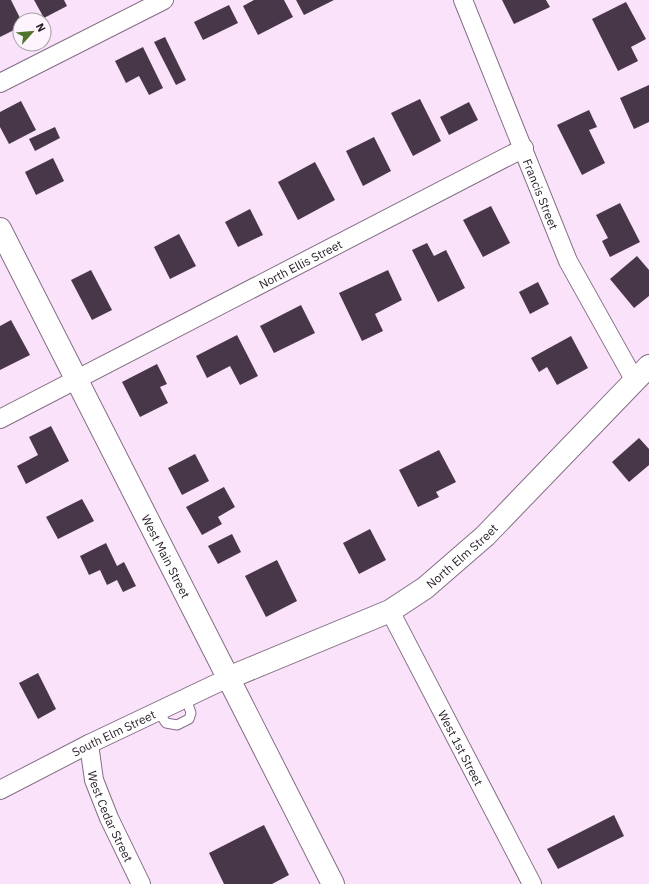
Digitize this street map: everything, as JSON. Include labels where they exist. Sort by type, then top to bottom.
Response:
[{"type":"main road","name":"West Main Street","points":[[0,229],[333,884]]},
{"type":"main road","name":"North Elm Street","points":[[228,678],[390,611],[424,588],[485,536],[642,374]]},
{"type":"street","points":[[0,82],[164,0]]},
{"type":"street","name":"Francis Street","points":[[463,0],[524,148],[568,261],[642,374]]},
{"type":"street","name":"North Ellis Street","points":[[0,419],[524,148]]},
{"type":"street","name":"West 1st Street","points":[[390,611],[532,884]]},
{"type":"street","name":"South Elm Street","points":[[0,790],[89,744],[228,678]]},
{"type":"street","name":"West Cedar Street","points":[[89,744],[94,780],[112,824],[141,884]]},
{"type":"building","points":[[0,0],[11,0],[17,12],[12,12],[12,31],[0,37]]},
{"type":"building","points":[[34,0],[64,0],[67,6],[52,14],[52,12],[41,12]]},
{"type":"building","points":[[254,0],[284,0],[293,17],[258,35],[243,6]]},
{"type":"building","points":[[296,0],[334,0],[304,15]]},
{"type":"building","points":[[502,0],[546,0],[550,7],[514,24]]},
{"type":"building","points":[[626,2],[646,39],[631,47],[638,61],[618,71],[592,19]]},
{"type":"building","points":[[229,5],[238,23],[203,40],[194,22]]},
{"type":"building","points":[[165,37],[186,80],[176,85],[154,42]]},
{"type":"building","points":[[143,47],[163,88],[149,95],[139,76],[126,83],[115,61]]},
{"type":"building","points":[[649,85],[649,122],[634,129],[620,98]]},
{"type":"building","points":[[420,99],[441,141],[413,156],[391,113]]},
{"type":"building","points":[[21,101],[36,130],[9,144],[0,127],[0,112]]},
{"type":"building","points":[[469,102],[478,120],[449,135],[440,117]]},
{"type":"building","points":[[589,110],[597,127],[589,130],[605,163],[582,175],[557,125]]},
{"type":"building","points":[[55,127],[60,138],[35,151],[29,139]]},
{"type":"building","points":[[374,137],[391,171],[363,186],[346,151]]},
{"type":"building","points":[[53,158],[64,181],[36,195],[25,172]]},
{"type":"building","points":[[315,162],[335,200],[298,220],[278,182]]},
{"type":"building","points":[[620,203],[640,242],[610,257],[602,241],[608,238],[596,215]]},
{"type":"building","points":[[491,206],[510,243],[483,257],[463,220]]},
{"type":"building","points":[[250,209],[263,235],[238,247],[225,222]]},
{"type":"building","points":[[179,234],[196,266],[170,279],[154,247]]},
{"type":"building","points":[[427,243],[434,256],[446,250],[465,288],[438,302],[412,250]]},
{"type":"building","points":[[637,256],[649,270],[649,296],[634,308],[610,279]]},
{"type":"building","points":[[91,270],[112,310],[92,320],[71,280]]},
{"type":"building","points":[[388,270],[402,300],[375,314],[383,331],[362,341],[339,293]]},
{"type":"building","points":[[538,282],[549,304],[530,314],[519,292]]},
{"type":"building","points":[[301,305],[315,333],[274,353],[260,326]]},
{"type":"building","points":[[11,320],[30,355],[0,370],[0,326]]},
{"type":"building","points":[[237,335],[258,376],[240,385],[230,366],[207,378],[196,356]]},
{"type":"building","points":[[571,336],[588,368],[557,385],[547,367],[539,372],[531,358]]},
{"type":"building","points":[[157,364],[167,384],[160,387],[168,403],[140,417],[122,382]]},
{"type":"building","points":[[51,426],[69,461],[26,484],[17,466],[38,455],[29,437]]},
{"type":"building","points":[[639,438],[649,449],[649,465],[629,482],[612,462]]},
{"type":"building","points":[[439,450],[456,482],[436,492],[439,497],[418,507],[399,470]]},
{"type":"building","points":[[195,454],[209,481],[182,495],[168,468]]},
{"type":"building","points":[[224,487],[235,507],[218,517],[222,524],[202,535],[186,507]]},
{"type":"building","points":[[82,499],[94,521],[58,539],[46,517]]},
{"type":"building","points":[[370,529],[386,560],[359,574],[343,543]]},
{"type":"building","points":[[232,534],[241,552],[218,564],[208,546]]},
{"type":"building","points":[[106,543],[117,566],[124,562],[136,586],[123,592],[117,580],[107,585],[100,570],[89,575],[80,556]]},
{"type":"building","points":[[277,560],[297,601],[266,617],[245,576]]},
{"type":"building","points":[[38,673],[56,709],[38,719],[19,683]]},
{"type":"building","points":[[614,815],[624,836],[558,869],[547,849]]},
{"type":"building","points":[[264,825],[289,875],[272,884],[224,884],[209,853]]}]
